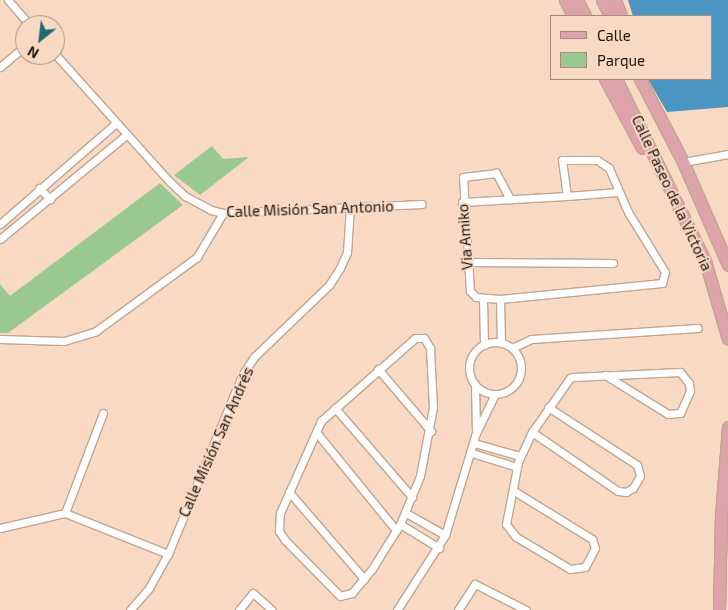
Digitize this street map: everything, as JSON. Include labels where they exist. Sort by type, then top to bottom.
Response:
[{"type":"main road","points":[[565,0],[572,15]]},
{"type":"main road","points":[[577,0],[584,15]]},
{"type":"main road","points":[[602,0],[610,15]]},
{"type":"main road","points":[[615,0],[621,15]]},
{"type":"main road","points":[[607,80],[691,229]]},
{"type":"main road","name":"Calle Paseo de la Victoria","points":[[616,80],[691,229],[716,290],[728,339]]},
{"type":"main road","name":"Calle Paseo de la Victoria","points":[[641,80],[683,162],[728,265]]},
{"type":"main road","points":[[720,610],[721,516],[728,427]]},
{"type":"street","points":[[8,0],[21,15]]},
{"type":"street","points":[[0,67],[15,54]]},
{"type":"street","name":"Calle Misión San Antonio","points":[[65,65],[126,135],[185,196],[223,213],[422,204]]},
{"type":"street","points":[[0,224],[39,188],[116,123]]},
{"type":"street","points":[[0,239],[126,135]]},
{"type":"street","points":[[683,162],[728,154]]},
{"type":"street","points":[[397,610],[439,548],[472,453],[476,433],[475,384],[470,362],[484,345],[483,300],[662,283],[665,272],[618,192],[604,162],[562,160],[567,196]]},
{"type":"street","name":"Via Amiko","points":[[483,300],[472,295],[462,202],[463,178],[496,173],[510,199]]},
{"type":"street","points":[[39,188],[50,199]]},
{"type":"street","points":[[462,202],[618,192]]},
{"type":"street","name":"Calle Misión San Andrés","points":[[130,610],[149,588],[168,554],[242,375],[254,358],[330,285],[340,268],[346,252],[350,207]]},
{"type":"street","points":[[0,339],[64,341],[96,331],[197,257],[223,213]]},
{"type":"street","points":[[467,262],[613,263]]},
{"type":"street","points":[[500,299],[501,343]]},
{"type":"street","points":[[512,348],[531,340],[698,328]]},
{"type":"street","points":[[415,338],[427,342],[433,407],[431,431],[406,513],[364,579],[348,596],[340,596],[289,545],[278,522],[288,492],[316,432],[335,408],[378,369],[415,338]]},
{"type":"street","points":[[475,384],[495,394],[506,392],[519,380],[521,362],[512,348],[501,343],[484,345]]},
{"type":"street","points":[[378,369],[431,431]]},
{"type":"street","points":[[514,491],[592,539],[595,548],[585,567],[570,569],[511,532],[505,514],[514,491],[520,456],[548,406],[568,379],[605,375],[680,372],[689,383],[688,401],[680,414],[668,414],[605,375]]},
{"type":"street","points":[[476,433],[495,394]]},
{"type":"street","points":[[532,432],[618,490],[626,492],[633,488],[640,476],[637,465],[548,406]]},
{"type":"street","points":[[335,408],[412,497]]},
{"type":"street","points":[[65,513],[103,414]]},
{"type":"street","points":[[316,432],[398,527],[439,548]]},
{"type":"street","points":[[474,443],[520,456]]},
{"type":"street","points":[[472,453],[517,467]]},
{"type":"street","points":[[288,492],[364,579]]},
{"type":"street","points":[[0,528],[65,513],[168,554]]},
{"type":"street","points":[[406,513],[445,535]]},
{"type":"street","points":[[458,610],[475,584],[526,610]]},
{"type":"street","points":[[239,610],[253,593],[272,610]]},
{"type":"green space","points":[[212,146],[223,159],[249,157],[200,195],[174,175]]},
{"type":"green space","points":[[160,183],[183,205],[8,333],[0,333],[0,284],[10,296]]},
{"type":"water","points":[[628,0],[728,0],[728,107],[667,112],[649,80],[713,80],[713,15],[633,15]]}]
